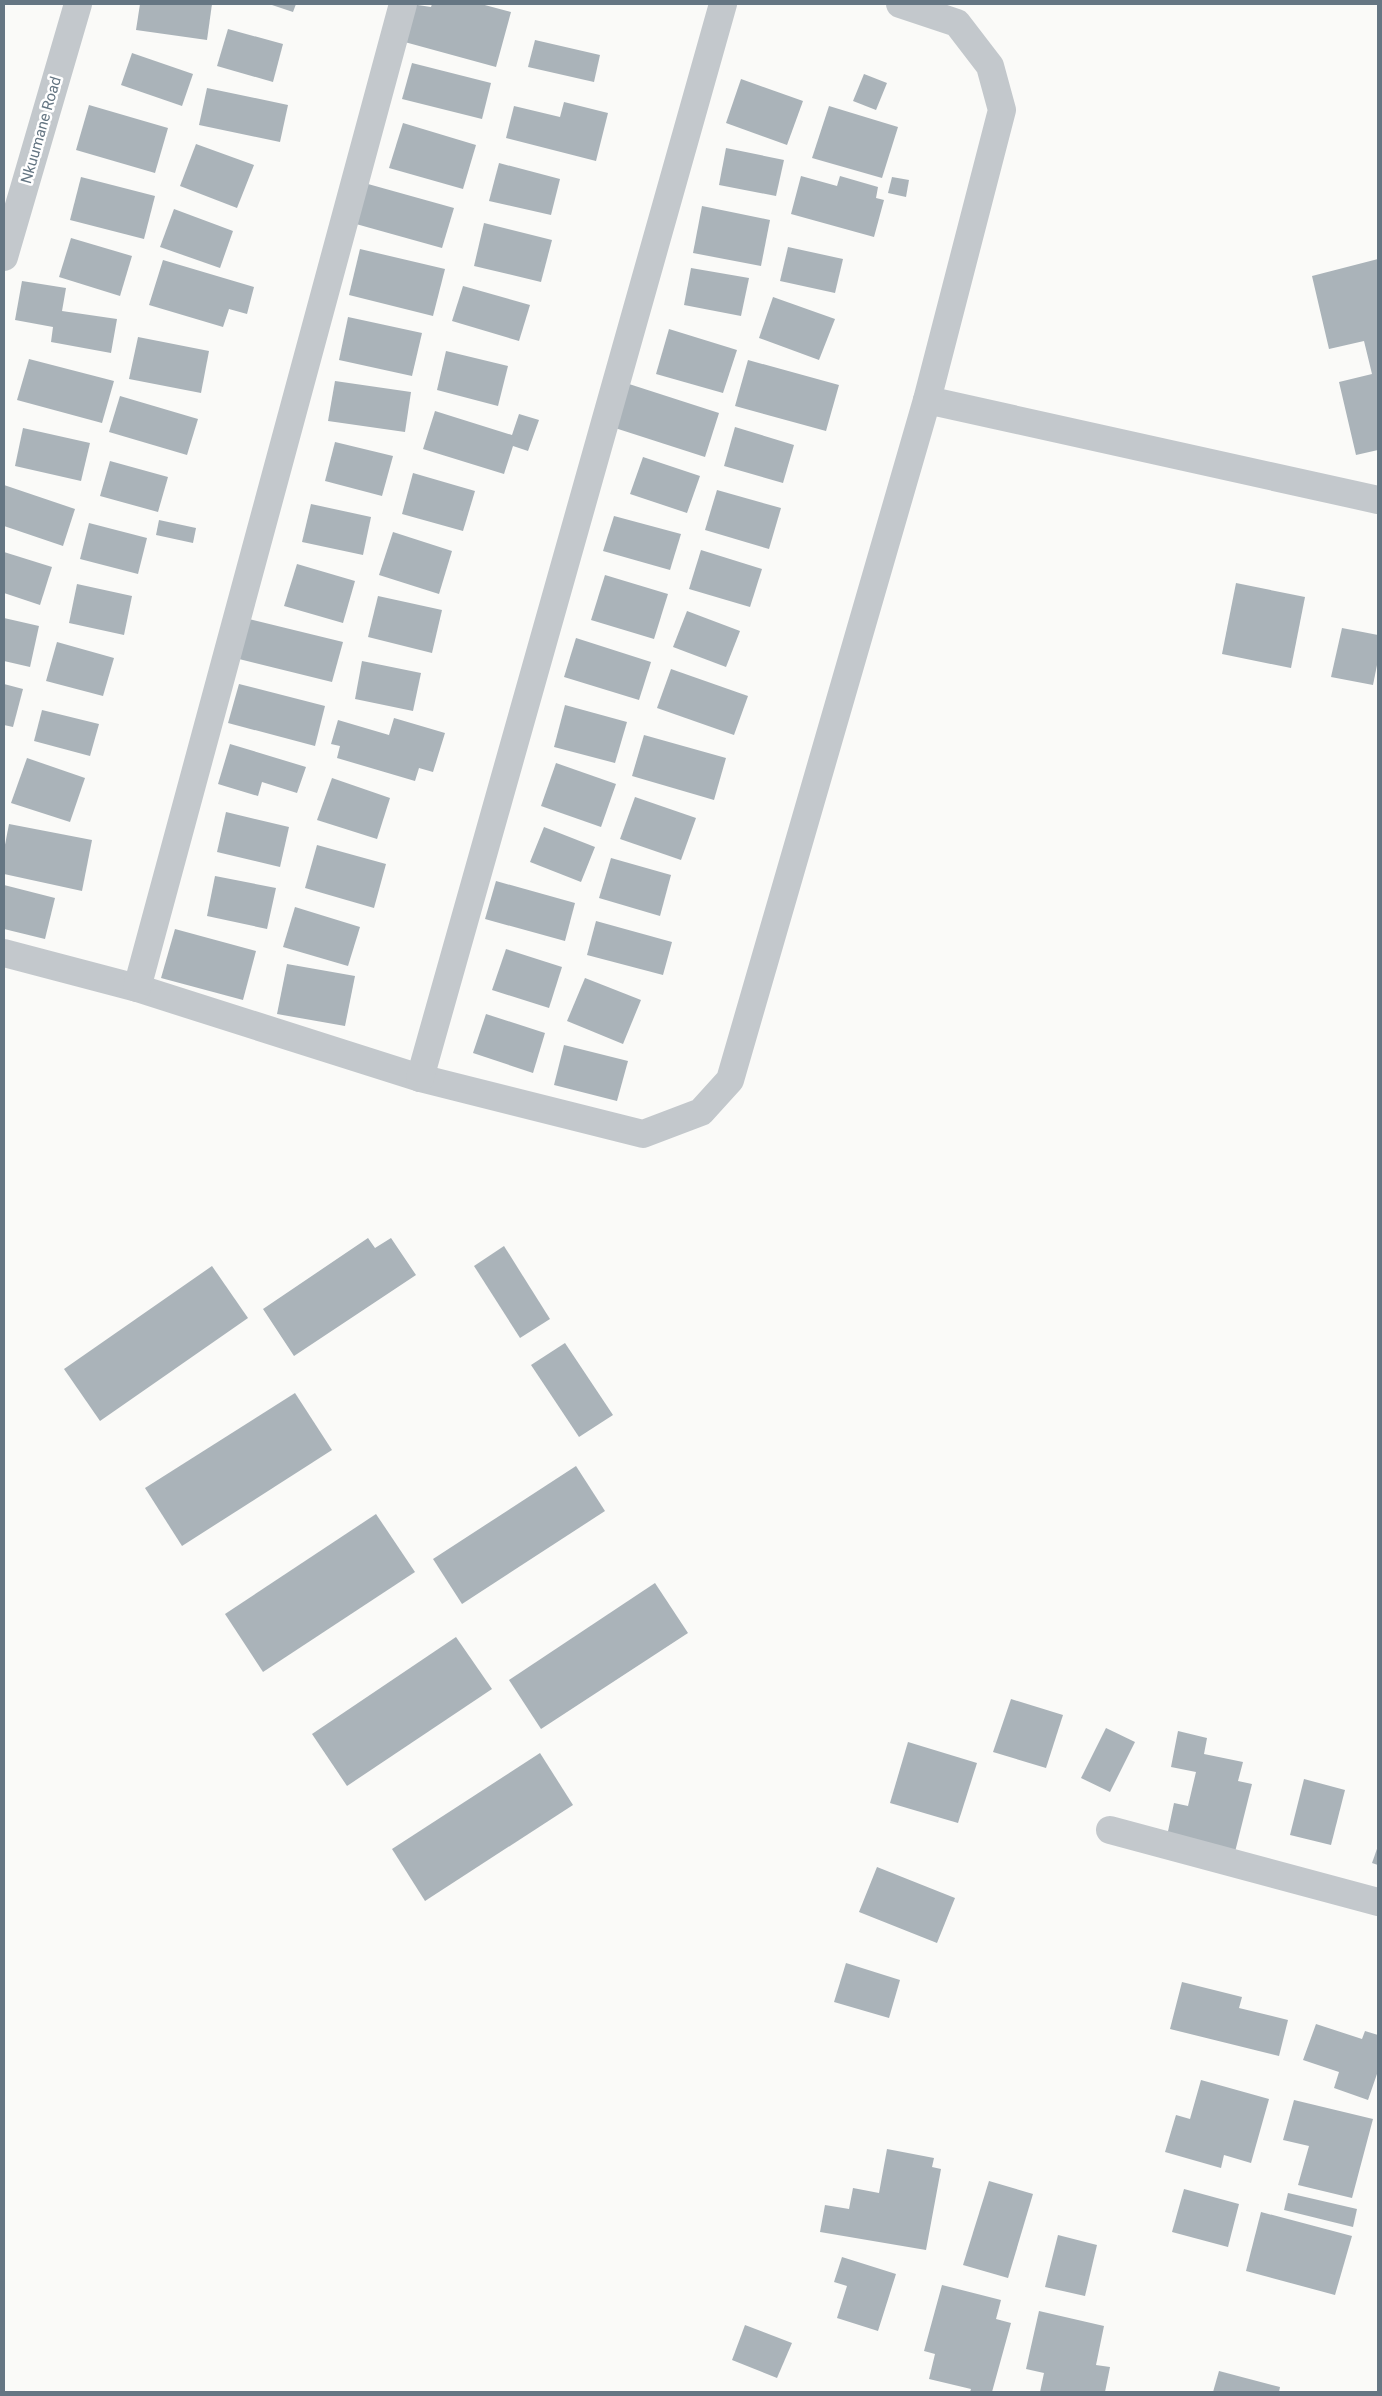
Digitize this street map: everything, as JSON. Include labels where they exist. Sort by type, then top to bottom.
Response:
[{"type":"street","name":"Nkuumane Road","points":[[4,257],[78,4]]},
{"type":"street","points":[[138,988],[403,4]]},
{"type":"street","points":[[420,1078],[724,4]]},
{"type":"street","points":[[4,953],[138,988],[420,1078],[644,1134],[702,1112],[730,1080],[927,400],[1002,110],[990,66],[957,23],[900,4]]},
{"type":"street","points":[[927,400],[1378,500]]},
{"type":"street","points":[[1110,1830],[1378,1902]]},
{"type":"building","points":[[140,4],[212,4],[207,40],[136,30]]},
{"type":"building","points":[[269,4],[296,4],[293,12]]},
{"type":"building","points":[[411,4],[431,7],[432,4],[481,4],[511,12],[496,67],[401,41]]},
{"type":"building","points":[[228,29],[283,44],[273,82],[217,66]]},
{"type":"building","points":[[535,40],[600,55],[594,82],[528,67]]},
{"type":"building","points":[[132,53],[193,74],[182,106],[121,85]]},
{"type":"building","points":[[412,63],[491,83],[482,119],[402,99]]},
{"type":"building","points":[[864,74],[887,83],[876,110],[853,101]]},
{"type":"building","points":[[741,79],[803,101],[787,145],[726,123]]},
{"type":"building","points":[[207,88],[288,105],[280,142],[199,125]]},
{"type":"building","points":[[564,102],[608,113],[596,161],[506,138],[514,106],[560,117]]},
{"type":"building","points":[[89,105],[168,128],[155,173],[76,150]]},
{"type":"building","points":[[829,106],[898,127],[882,178],[812,158]]},
{"type":"building","points":[[403,123],[476,145],[463,189],[389,168]]},
{"type":"building","points":[[196,144],[254,165],[237,208],[180,186]]},
{"type":"building","points":[[726,148],[784,160],[776,196],[719,185]]},
{"type":"building","points":[[499,163],[560,179],[551,215],[489,201]]},
{"type":"building","points":[[801,176],[837,186],[840,176],[878,187],[876,198],[884,200],[874,237],[791,214]]},
{"type":"building","points":[[81,177],[155,196],[144,239],[70,220]]},
{"type":"building","points":[[892,177],[909,180],[906,197],[888,193]]},
{"type":"building","points":[[368,184],[454,208],[442,248],[356,224]]},
{"type":"building","points":[[702,206],[770,220],[761,266],[693,253]]},
{"type":"building","points":[[174,209],[233,231],[220,268],[160,247]]},
{"type":"building","points":[[484,223],[552,240],[541,282],[474,266]]},
{"type":"building","points":[[71,238],[132,256],[120,296],[59,277]]},
{"type":"building","points":[[788,247],[843,259],[835,293],[780,281]]},
{"type":"building","points":[[360,249],[445,269],[433,316],[349,295]]},
{"type":"building","points":[[1378,259],[1378,450],[1356,455],[1339,382],[1372,374],[1364,341],[1329,349],[1312,276]]},
{"type":"building","points":[[163,260],[254,287],[247,314],[229,309],[223,327],[149,305]]},
{"type":"building","points":[[691,268],[749,278],[741,316],[684,305]]},
{"type":"building","points":[[22,281],[66,288],[62,311],[117,319],[111,353],[51,342],[53,327],[15,320]]},
{"type":"building","points":[[463,286],[530,305],[519,341],[452,321]]},
{"type":"building","points":[[773,297],[835,319],[819,360],[759,338]]},
{"type":"building","points":[[348,317],[422,333],[412,376],[339,360]]},
{"type":"building","points":[[669,329],[737,350],[723,393],[656,374]]},
{"type":"building","points":[[138,337],[209,351],[201,393],[129,379]]},
{"type":"building","points":[[446,351],[508,366],[498,406],[437,390]]},
{"type":"building","points":[[29,359],[114,381],[102,423],[17,400]]},
{"type":"building","points":[[748,360],[839,385],[826,431],[735,406]]},
{"type":"building","points":[[335,381],[411,392],[405,432],[328,421]]},
{"type":"building","points":[[629,384],[719,413],[705,457],[615,428]]},
{"type":"building","points":[[120,396],[198,419],[187,455],[109,432]]},
{"type":"building","points":[[435,411],[512,435],[519,414],[539,420],[528,451],[513,446],[504,474],[423,449]]},
{"type":"building","points":[[735,427],[794,445],[783,483],[724,466]]},
{"type":"building","points":[[23,428],[90,443],[81,481],[15,466]]},
{"type":"building","points":[[335,442],[393,456],[382,496],[325,481]]},
{"type":"building","points":[[643,457],[700,476],[687,513],[630,494]]},
{"type":"building","points":[[110,461],[168,477],[158,512],[100,496]]},
{"type":"building","points":[[413,473],[475,491],[463,531],[402,514]]},
{"type":"building","points":[[4,485],[75,509],[63,546],[4,526]]},
{"type":"building","points":[[717,490],[781,508],[769,549],[705,530]]},
{"type":"building","points":[[311,504],[371,517],[363,555],[302,542]]},
{"type":"building","points":[[614,516],[681,534],[670,570],[603,551]]},
{"type":"building","points":[[159,520],[196,528],[193,543],[156,535]]},
{"type":"building","points":[[89,523],[147,538],[138,574],[80,559]]},
{"type":"building","points":[[393,532],[452,551],[439,594],[379,575]]},
{"type":"building","points":[[701,550],[762,569],[750,607],[689,589]]},
{"type":"building","points":[[4,552],[52,567],[40,605],[4,593]]},
{"type":"building","points":[[297,564],[355,581],[343,623],[284,606]]},
{"type":"building","points":[[605,575],[668,594],[654,639],[591,620]]},
{"type":"building","points":[[1236,583],[1305,597],[1291,668],[1222,654]]},
{"type":"building","points":[[77,584],[132,596],[124,635],[69,623]]},
{"type":"building","points":[[378,596],[442,610],[432,653],[368,637]]},
{"type":"building","points":[[687,611],[740,631],[726,667],[673,647]]},
{"type":"building","points":[[4,618],[39,626],[30,667],[4,661]]},
{"type":"building","points":[[249,619],[343,642],[332,682],[239,659]]},
{"type":"building","points":[[1342,628],[1378,635],[1378,660],[1373,685],[1331,677]]},
{"type":"building","points":[[576,638],[651,662],[639,700],[564,677]]},
{"type":"building","points":[[57,642],[114,658],[103,696],[46,681]]},
{"type":"building","points":[[362,661],[421,673],[413,711],[355,699]]},
{"type":"building","points":[[671,669],[748,696],[734,735],[657,708]]},
{"type":"building","points":[[4,684],[23,689],[13,727],[4,725]]},
{"type":"building","points":[[239,684],[325,706],[315,746],[228,723]]},
{"type":"building","points":[[565,705],[627,722],[615,763],[554,747]]},
{"type":"building","points":[[42,710],[99,724],[90,756],[34,741]]},
{"type":"building","points":[[394,718],[445,733],[433,772],[419,768],[415,781],[337,758],[340,746],[331,744],[338,720],[389,735]]},
{"type":"building","points":[[644,735],[726,758],[714,800],[632,776]]},
{"type":"building","points":[[230,744],[306,767],[297,793],[262,782],[258,796],[218,784]]},
{"type":"building","points":[[27,758],[85,778],[70,822],[11,803]]},
{"type":"building","points":[[556,763],[616,784],[601,827],[541,806]]},
{"type":"building","points":[[332,778],[390,798],[377,839],[317,820]]},
{"type":"building","points":[[635,797],[696,818],[681,860],[620,839]]},
{"type":"building","points":[[226,812],[289,827],[280,867],[217,852]]},
{"type":"building","points":[[9,824],[92,840],[82,891],[4,874],[4,850]]},
{"type":"building","points":[[544,827],[595,847],[581,882],[530,862]]},
{"type":"building","points":[[317,845],[386,864],[374,908],[305,888]]},
{"type":"building","points":[[611,858],[671,875],[660,916],[599,898]]},
{"type":"building","points":[[215,876],[276,888],[267,929],[207,916]]},
{"type":"building","points":[[496,881],[575,903],[565,941],[485,919]]},
{"type":"building","points":[[4,885],[55,898],[45,939],[4,929]]},
{"type":"building","points":[[295,907],[360,927],[348,966],[283,947]]},
{"type":"building","points":[[596,921],[672,942],[663,975],[587,955]]},
{"type":"building","points":[[175,929],[256,951],[243,1000],[161,978]]},
{"type":"building","points":[[506,949],[562,967],[549,1008],[492,990]]},
{"type":"building","points":[[287,964],[355,976],[345,1026],[277,1014]]},
{"type":"building","points":[[585,978],[641,1000],[623,1044],[567,1021]]},
{"type":"building","points":[[486,1014],[545,1033],[533,1073],[473,1053]]},
{"type":"building","points":[[564,1045],[628,1061],[617,1101],[554,1085]]},
{"type":"building","points":[[368,1238],[375,1248],[391,1238],[416,1275],[294,1356],[263,1309]]},
{"type":"building","points":[[504,1246],[550,1319],[520,1338],[474,1266]]},
{"type":"building","points":[[212,1266],[248,1318],[100,1421],[64,1369]]},
{"type":"building","points":[[565,1343],[613,1415],[579,1437],[531,1365]]},
{"type":"building","points":[[295,1393],[332,1450],[182,1546],[145,1488]]},
{"type":"building","points":[[576,1466],[605,1511],[462,1604],[433,1559]]},
{"type":"building","points":[[376,1514],[415,1572],[263,1672],[225,1614]]},
{"type":"building","points":[[655,1583],[688,1633],[541,1729],[509,1680]]},
{"type":"building","points":[[456,1637],[492,1689],[347,1786],[312,1734]]},
{"type":"building","points":[[1011,1699],[1063,1715],[1046,1768],[993,1752]]},
{"type":"building","points":[[1106,1728],[1135,1742],[1110,1792],[1081,1778]]},
{"type":"building","points":[[1178,1731],[1207,1738],[1204,1754],[1243,1762],[1238,1781],[1252,1784],[1235,1852],[1167,1836],[1174,1803],[1188,1806],[1196,1772],[1171,1767]]},
{"type":"building","points":[[908,1742],[977,1763],[958,1823],[890,1803]]},
{"type":"building","points":[[540,1753],[573,1805],[425,1901],[392,1849]]},
{"type":"building","points":[[1304,1779],[1345,1790],[1331,1845],[1290,1835]]},
{"type":"building","points":[[1378,1846],[1378,1865],[1372,1863]]},
{"type":"building","points":[[877,1867],[955,1898],[937,1943],[859,1912]]},
{"type":"building","points":[[846,1963],[900,1980],[889,2018],[834,2002]]},
{"type":"building","points":[[1182,1982],[1242,1997],[1239,2008],[1288,2020],[1279,2056],[1170,2029]]},
{"type":"building","points":[[1316,2024],[1362,2039],[1365,2031],[1378,2035],[1378,2071],[1368,2100],[1334,2088],[1339,2072],[1303,2060]]},
{"type":"building","points":[[1201,2080],[1269,2099],[1251,2163],[1224,2155],[1221,2168],[1165,2152],[1176,2115],[1190,2119]]},
{"type":"building","points":[[1294,2100],[1373,2119],[1352,2198],[1298,2185],[1309,2146],[1283,2140]]},
{"type":"building","points":[[887,2149],[934,2158],[932,2167],[941,2169],[926,2250],[820,2232],[825,2205],[849,2209],[853,2188],[879,2193]]},
{"type":"building","points":[[989,2181],[1033,2194],[1008,2278],[963,2265]]},
{"type":"building","points":[[1184,2189],[1239,2204],[1228,2247],[1172,2232]]},
{"type":"building","points":[[1288,2193],[1357,2209],[1353,2227],[1284,2210]]},
{"type":"building","points":[[1261,2212],[1352,2236],[1335,2295],[1246,2271]]},
{"type":"building","points":[[1058,2235],[1097,2245],[1085,2296],[1045,2287]]},
{"type":"building","points":[[842,2257],[896,2274],[878,2331],[837,2318],[847,2286],[834,2282]]},
{"type":"building","points":[[942,2285],[1001,2300],[996,2319],[1011,2323],[992,2392],[970,2392],[971,2389],[929,2379],[935,2354],[924,2351]]},
{"type":"building","points":[[1039,2311],[1104,2326],[1096,2365],[1110,2367],[1105,2392],[1040,2392],[1044,2373],[1026,2369]]},
{"type":"building","points":[[745,2325],[792,2343],[777,2378],[732,2360]]},
{"type":"building","points":[[1219,2371],[1280,2387],[1279,2392],[1213,2392]]}]
